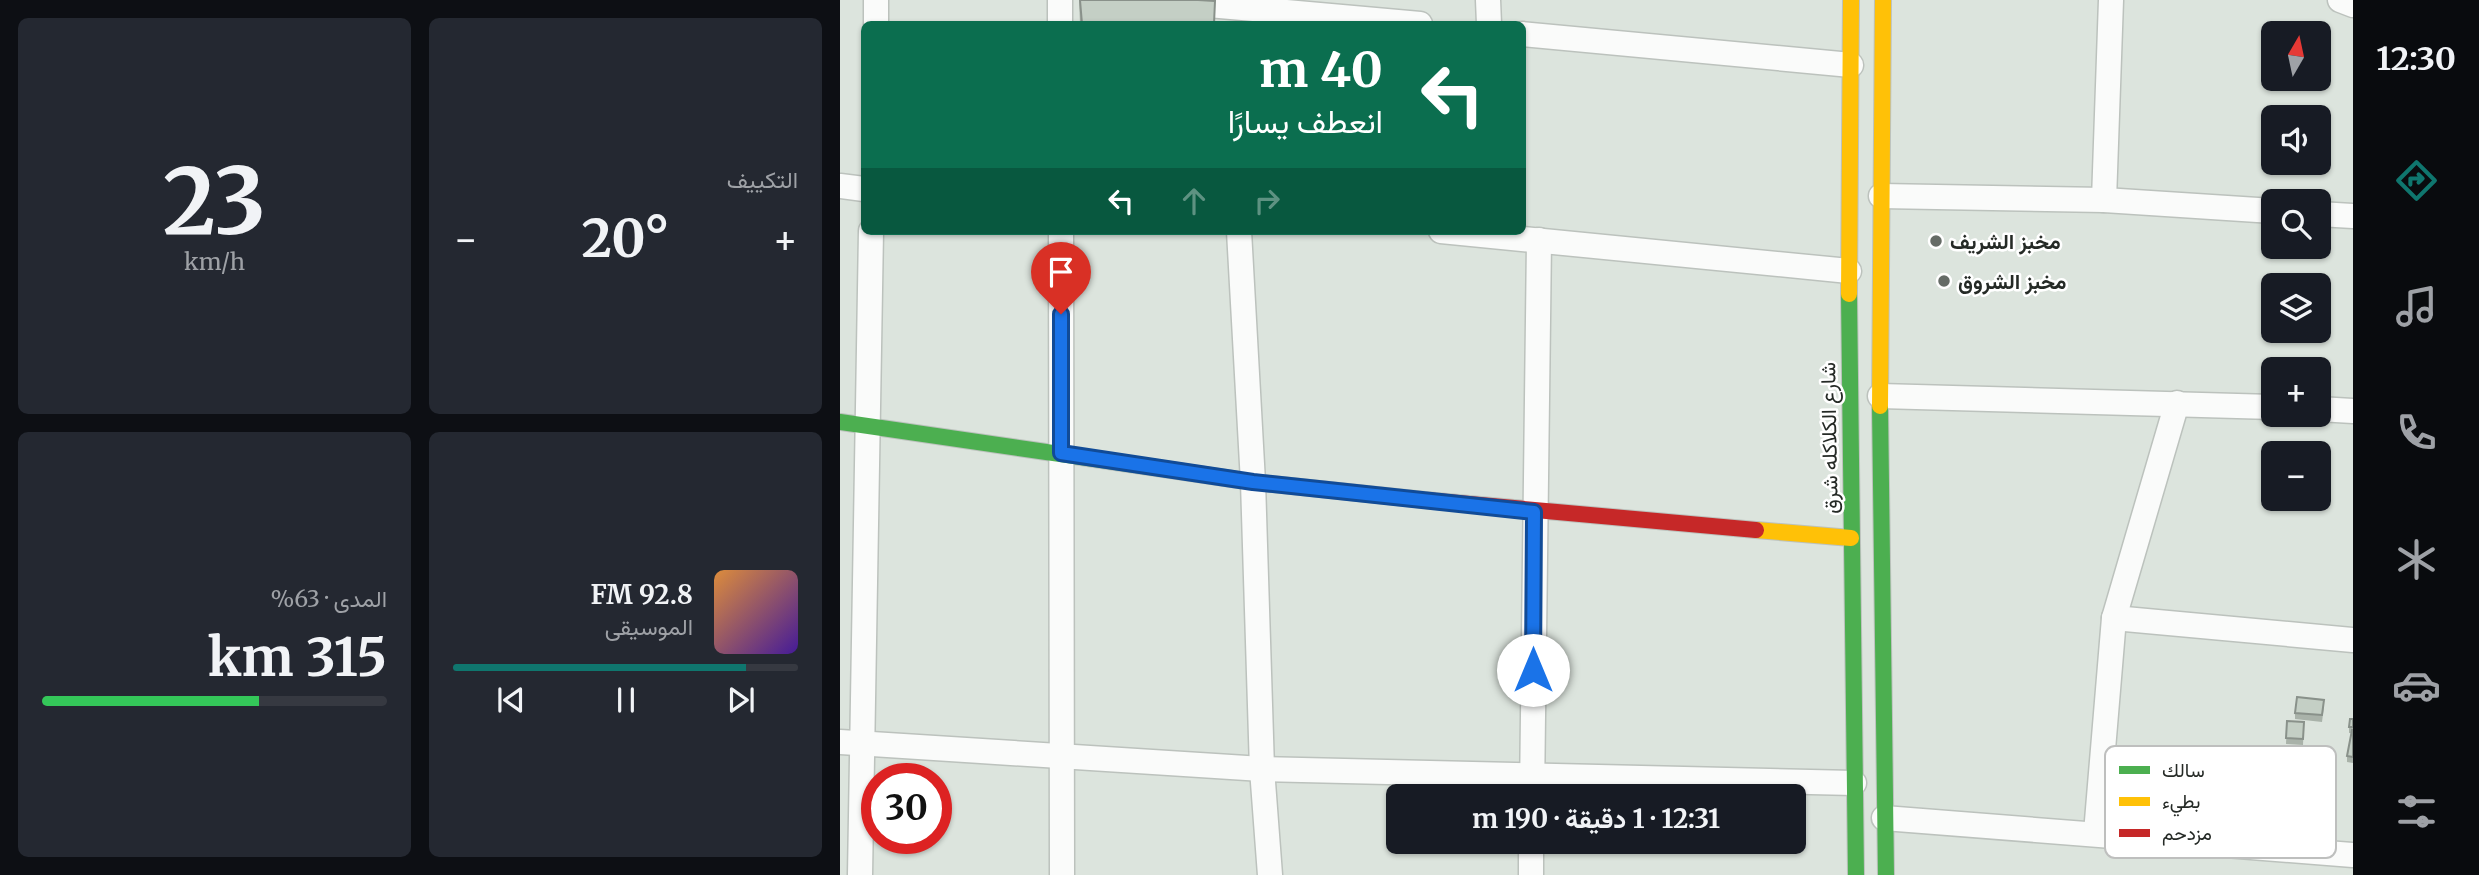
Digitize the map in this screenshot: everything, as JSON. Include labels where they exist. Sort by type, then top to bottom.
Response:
[{"type":"street","points":[[876,0],[876,21]]},
{"type":"street","points":[[1060,0],[1060,21]]},
{"type":"street","points":[[1153,0],[1233,11],[1377,21]]},
{"type":"street","points":[[1488,0],[1489,21]]},
{"type":"street","name":"شارع الكلاكله شرق","points":[[1852,0],[1849,271],[1856,875]]},
{"type":"street","points":[[1883,0],[1880,396],[1886,875]]},
{"type":"street","points":[[2104,200],[2111,0]]},
{"type":"street","points":[[2340,0],[2353,5]]},
{"type":"street","points":[[1526,34],[1851,65]]},
{"type":"street","points":[[840,186],[861,189]]},
{"type":"street","points":[[1881,196],[2104,200],[2261,210]]},
{"type":"street","points":[[2331,215],[2353,216]]},
{"type":"street","points":[[860,875],[851,743],[868,425],[871,235]]},
{"type":"street","points":[[1061,235],[1062,875]]},
{"type":"street","points":[[1239,235],[1253,482],[1262,769],[1270,875]]},
{"type":"street","points":[[1485,235],[1849,271]]},
{"type":"street","points":[[1532,784],[1539,240]]},
{"type":"street","points":[[1880,396],[2261,406]]},
{"type":"street","points":[[2096,833],[2114,618],[2177,403]]},
{"type":"street","points":[[2331,410],[2353,411]]},
{"type":"street","points":[[840,422],[1253,482],[1534,512],[1851,537]]},
{"type":"street","points":[[2114,618],[2353,640]]},
{"type":"street","points":[[851,743],[1500,784]]},
{"type":"street","points":[[1747,784],[1854,783]]},
{"type":"street","points":[[1884,818],[2105,834]]},
{"type":"street","points":[[1531,854],[1531,875]]},
{"type":"building","points":[[1080,0],[1215,1],[1214,21],[1082,21]]},
{"type":"building","points":[[2297,697],[2324,700],[2322,715],[2295,713]]},
{"type":"building","points":[[2287,721],[2304,722],[2303,739],[2286,738]]},
{"type":"building","points":[[2353,730],[2353,757],[2347,756]]},
{"type":"traffic: fast","points":[[1849,294],[1856,875]]},
{"type":"traffic: fast","points":[[1880,406],[1886,875]]},
{"type":"traffic: fast","points":[[840,422],[1253,482],[1425,500]]},
{"type":"traffic: slow","points":[[1849,294],[1851,0]]},
{"type":"traffic: slow","points":[[1880,406],[1883,0]]},
{"type":"traffic: slow","points":[[1756,530],[1851,538]]},
{"type":"traffic: jam","points":[[1425,500],[1756,530]]},
{"type":"place","name":"مخبز الشريف","points":[[1936,241]]},
{"type":"place","name":"مخبز الشروق","points":[[1944,281]]},
{"type":"route","points":[[1061,314],[1061,453],[1253,482],[1534,512],[1533,670]]}]
